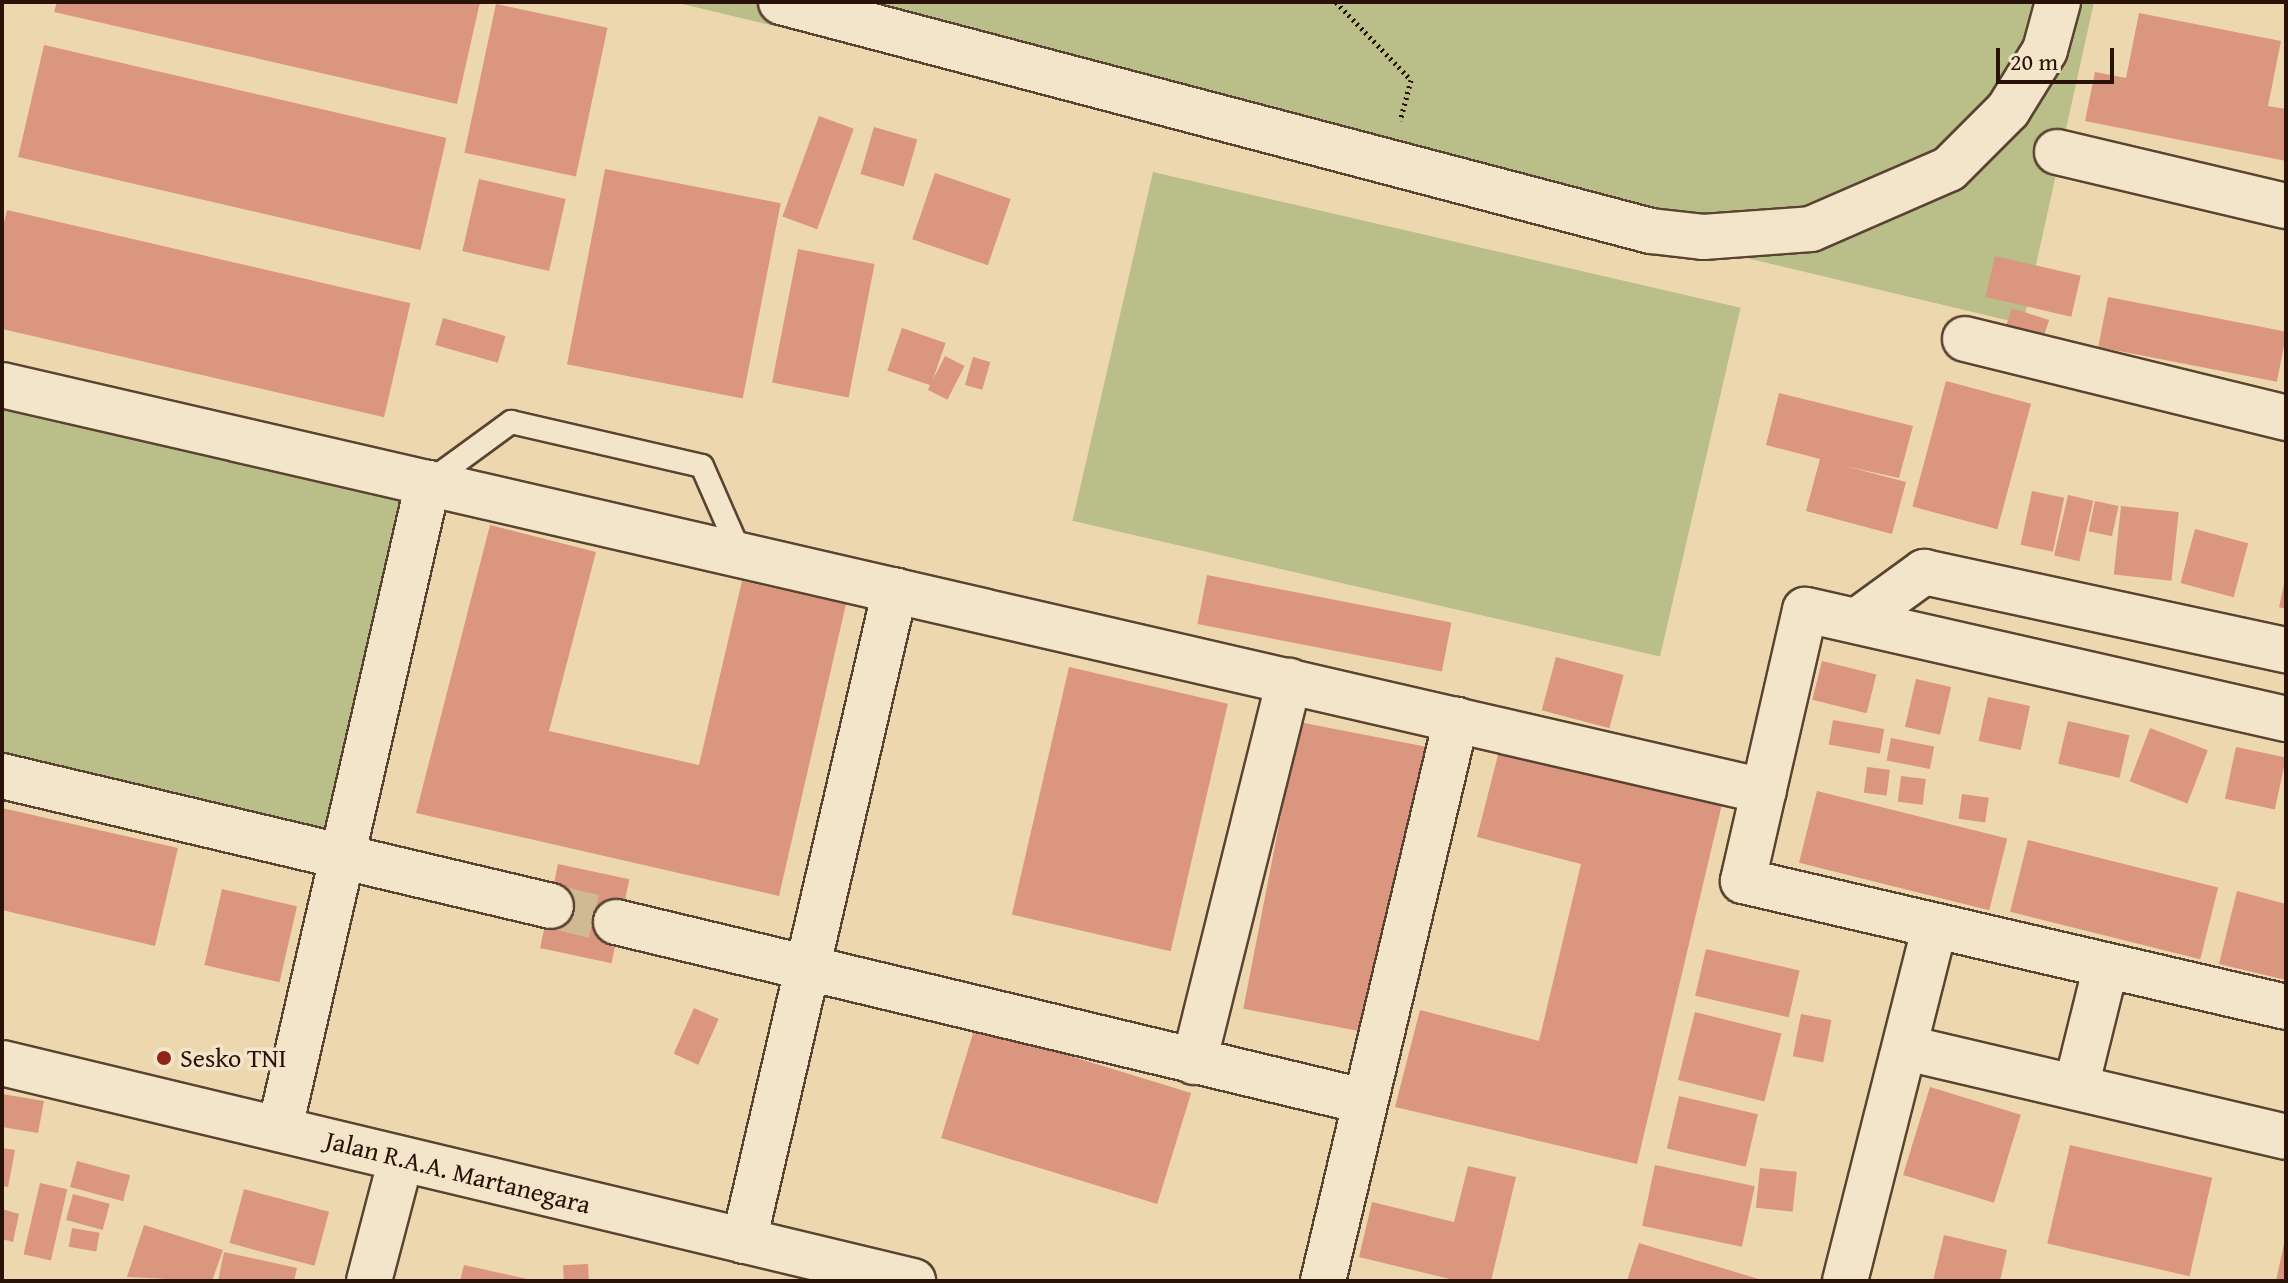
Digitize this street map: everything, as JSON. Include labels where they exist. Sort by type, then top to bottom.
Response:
[{"type":"street","points":[[781,2],[1651,231],[1761,237],[1811,229],[1949,169],[2008,110],[2045,50],[2058,2]]},
{"type":"street","points":[[2057,152],[2286,206]]},
{"type":"street","points":[[1965,339],[2286,418]]},
{"type":"street","points":[[2,385],[1764,791]]},
{"type":"street","points":[[280,1128],[428,483]]},
{"type":"street","points":[[1858,620],[1924,572],[2286,650]]},
{"type":"street","points":[[744,1241],[895,590]]},
{"type":"street","points":[[2286,719],[1805,610],[1743,881],[1934,928],[2286,1007]]},
{"type":"street","points":[[1194,1062],[1289,681]]},
{"type":"street","points":[[1323,1281],[1363,1101],[1456,720]]},
{"type":"street","points":[[2,776],[551,906]]},
{"type":"street","points":[[616,922],[1363,1101]]},
{"type":"street","points":[[1845,1281],[1907,1048],[1934,928]]},
{"type":"street","points":[[2076,1087],[2106,966]]},
{"type":"street","points":[[1907,1048],[2286,1137]]},
{"type":"street","name":"Jalan R.A.A. Martanegara","points":[[2,1063],[913,1281]]},
{"type":"street","points":[[369,1281],[401,1159]]},
{"type":"lane","points":[[428,483],[511,422],[644,452],[702,466],[741,555]]},
{"type":"path","points":[[1336,2],[1411,80],[1389,162]]},
{"type":"green space","points":[[674,2],[2094,2],[2023,324]]},
{"type":"green space","points":[[1153,172],[1741,308],[1660,656],[1072,521]]},
{"type":"green space","points":[[2,399],[410,491],[332,831],[2,753]]},
{"type":"building","points":[[57,2],[480,2],[457,104],[54,12]]},
{"type":"building","points":[[496,4],[608,28],[576,176],[464,153]]},
{"type":"building","points":[[2139,13],[2281,41],[2268,106],[2286,109],[2286,161],[2085,121],[2095,72],[2126,78]]},
{"type":"building","points":[[44,45],[446,138],[421,250],[18,157]]},
{"type":"building","points":[[819,116],[854,129],[817,229],[782,217]]},
{"type":"building","points":[[874,127],[917,139],[904,187],[860,174]]},
{"type":"building","points":[[605,169],[781,203],[743,398],[567,364]]},
{"type":"building","points":[[935,173],[1011,199],[988,265],[912,239]]},
{"type":"building","points":[[479,179],[566,199],[549,271],[462,251]]},
{"type":"building","points":[[7,210],[410,303],[384,417],[2,329],[2,232]]},
{"type":"building","points":[[798,249],[875,264],[849,397],[772,383]]},
{"type":"building","points":[[1995,256],[2081,276],[2071,317],[1986,297]]},
{"type":"building","points":[[2108,297],[2286,332],[2277,382],[2098,347]]},
{"type":"building","points":[[2012,308],[2049,320],[2043,338],[2006,326]]},
{"type":"building","points":[[443,318],[505,336],[498,363],[435,345]]},
{"type":"building","points":[[902,328],[945,343],[931,386],[887,371]]},
{"type":"building","points":[[945,356],[965,366],[947,400],[928,390]]},
{"type":"building","points":[[973,357],[990,362],[982,390],[965,385]]},
{"type":"building","points":[[1946,381],[2031,404],[1997,529],[1912,507]]},
{"type":"building","points":[[1779,393],[1913,426],[1899,478],[1845,466],[1906,482],[1892,534],[1806,511],[1820,459],[1766,445]]},
{"type":"building","points":[[2032,491],[2064,498],[2053,552],[2021,545]]},
{"type":"building","points":[[2068,495],[2093,501],[2079,561],[2054,555]]},
{"type":"building","points":[[2095,501],[2118,506],[2112,536],[2089,531]]},
{"type":"building","points":[[2121,506],[2179,512],[2171,581],[2114,575]]},
{"type":"building","points":[[490,525],[596,552],[549,731],[699,765],[742,581],[846,604],[779,896],[416,813]]},
{"type":"building","points":[[2195,529],[2248,543],[2234,597],[2181,583]]},
{"type":"building","points":[[1207,575],[1451,623],[1442,672],[1197,624]]},
{"type":"building","points":[[2286,580],[2286,609],[2279,607]]},
{"type":"building","points":[[1556,657],[1624,675],[1609,728],[1542,710]]},
{"type":"building","points":[[1822,661],[1876,675],[1867,713],[1812,700]]},
{"type":"building","points":[[1069,667],[1228,704],[1171,951],[1012,914]]},
{"type":"building","points":[[1916,679],[1951,687],[1940,735],[1905,727]]},
{"type":"building","points":[[1988,697],[2030,706],[2021,750],[1979,741]]},
{"type":"building","points":[[1833,720],[1884,729],[1880,754],[1829,745]]},
{"type":"building","points":[[2068,721],[2129,735],[2119,778],[2058,764]]},
{"type":"building","points":[[1299,722],[1425,746],[1369,1033],[1243,1009]]},
{"type":"building","points":[[2150,728],[2208,750],[2187,803],[2130,781]]},
{"type":"building","points":[[1891,738],[1934,746],[1930,769],[1887,761]]},
{"type":"building","points":[[2236,747],[2286,758],[2275,809],[2225,799]]},
{"type":"building","points":[[1499,751],[1722,804],[1637,1164],[1395,1107],[1420,1010],[1539,1041],[1581,864],[1477,837]]},
{"type":"building","points":[[1867,767],[1890,770],[1887,796],[1864,793]]},
{"type":"building","points":[[1901,776],[1926,779],[1923,805],[1898,802]]},
{"type":"building","points":[[1817,791],[2007,838],[1989,910],[1799,863]]},
{"type":"building","points":[[1962,794],[1989,798],[1985,823],[1959,819]]},
{"type":"building","points":[[2,808],[178,848],[155,946],[2,910]]},
{"type":"building","points":[[2028,840],[2218,887],[2200,959],[2010,912]]},
{"type":"building","points":[[558,864],[629,879],[612,963],[540,948]]},
{"type":"building","points":[[222,889],[297,906],[279,982],[204,965]]},
{"type":"building","points":[[2237,891],[2286,904],[2286,980],[2219,964]]},
{"type":"building","points":[[1706,949],[1800,971],[1789,1017],[1695,996]]},
{"type":"building","points":[[694,1008],[719,1019],[698,1065],[674,1054]]},
{"type":"building","points":[[1695,1012],[1781,1034],[1764,1101],[1678,1080]]},
{"type":"building","points":[[1801,1014],[1831,1020],[1823,1062],[1793,1056]]},
{"type":"building","points":[[975,1027],[1191,1093],[1157,1204],[941,1138]]},
{"type":"building","points":[[1930,1087],[2021,1115],[1994,1203],[1903,1175]]},
{"type":"building","points":[[2,1094],[44,1101],[38,1133],[2,1127]]},
{"type":"building","points":[[1679,1096],[1758,1114],[1746,1167],[1667,1149]]},
{"type":"building","points":[[2070,1145],[2212,1178],[2190,1276],[2047,1243]]},
{"type":"building","points":[[2,1148],[15,1150],[8,1187],[2,1186]]},
{"type":"building","points":[[77,1161],[130,1175],[123,1201],[70,1187]]},
{"type":"building","points":[[1655,1165],[1755,1186],[1742,1247],[1642,1226]]},
{"type":"building","points":[[1468,1166],[1516,1177],[1491,1281],[1458,1281],[1359,1257],[1372,1202],[1454,1222]]},
{"type":"building","points":[[1760,1168],[1797,1172],[1793,1212],[1756,1208]]},
{"type":"building","points":[[40,1183],[67,1189],[51,1260],[24,1254]]},
{"type":"building","points":[[244,1189],[329,1212],[315,1266],[230,1243]]},
{"type":"building","points":[[73,1194],[110,1204],[103,1230],[66,1220]]},
{"type":"building","points":[[2,1209],[19,1214],[13,1242],[2,1239]]},
{"type":"building","points":[[144,1225],[223,1250],[212,1281],[127,1277]]},
{"type":"building","points":[[72,1228],[100,1233],[96,1252],[69,1247]]},
{"type":"building","points":[[1944,1235],[2007,1250],[2000,1281],[1933,1281]]},
{"type":"building","points":[[2285,1239],[2286,1281],[2276,1281]]},
{"type":"building","points":[[1639,1243],[1762,1280],[1762,1281],[1627,1281]]},
{"type":"building","points":[[224,1252],[297,1268],[294,1281],[218,1281]]},
{"type":"building","points":[[588,1264],[589,1281],[564,1281],[563,1265]]},
{"type":"building","points":[[464,1265],[532,1280],[532,1281],[460,1281]]},
{"type":"tunnel","points":[[551,906],[616,922]]},
{"type":"place","name":"Sesko TNI","points":[[164,1058]]}]
